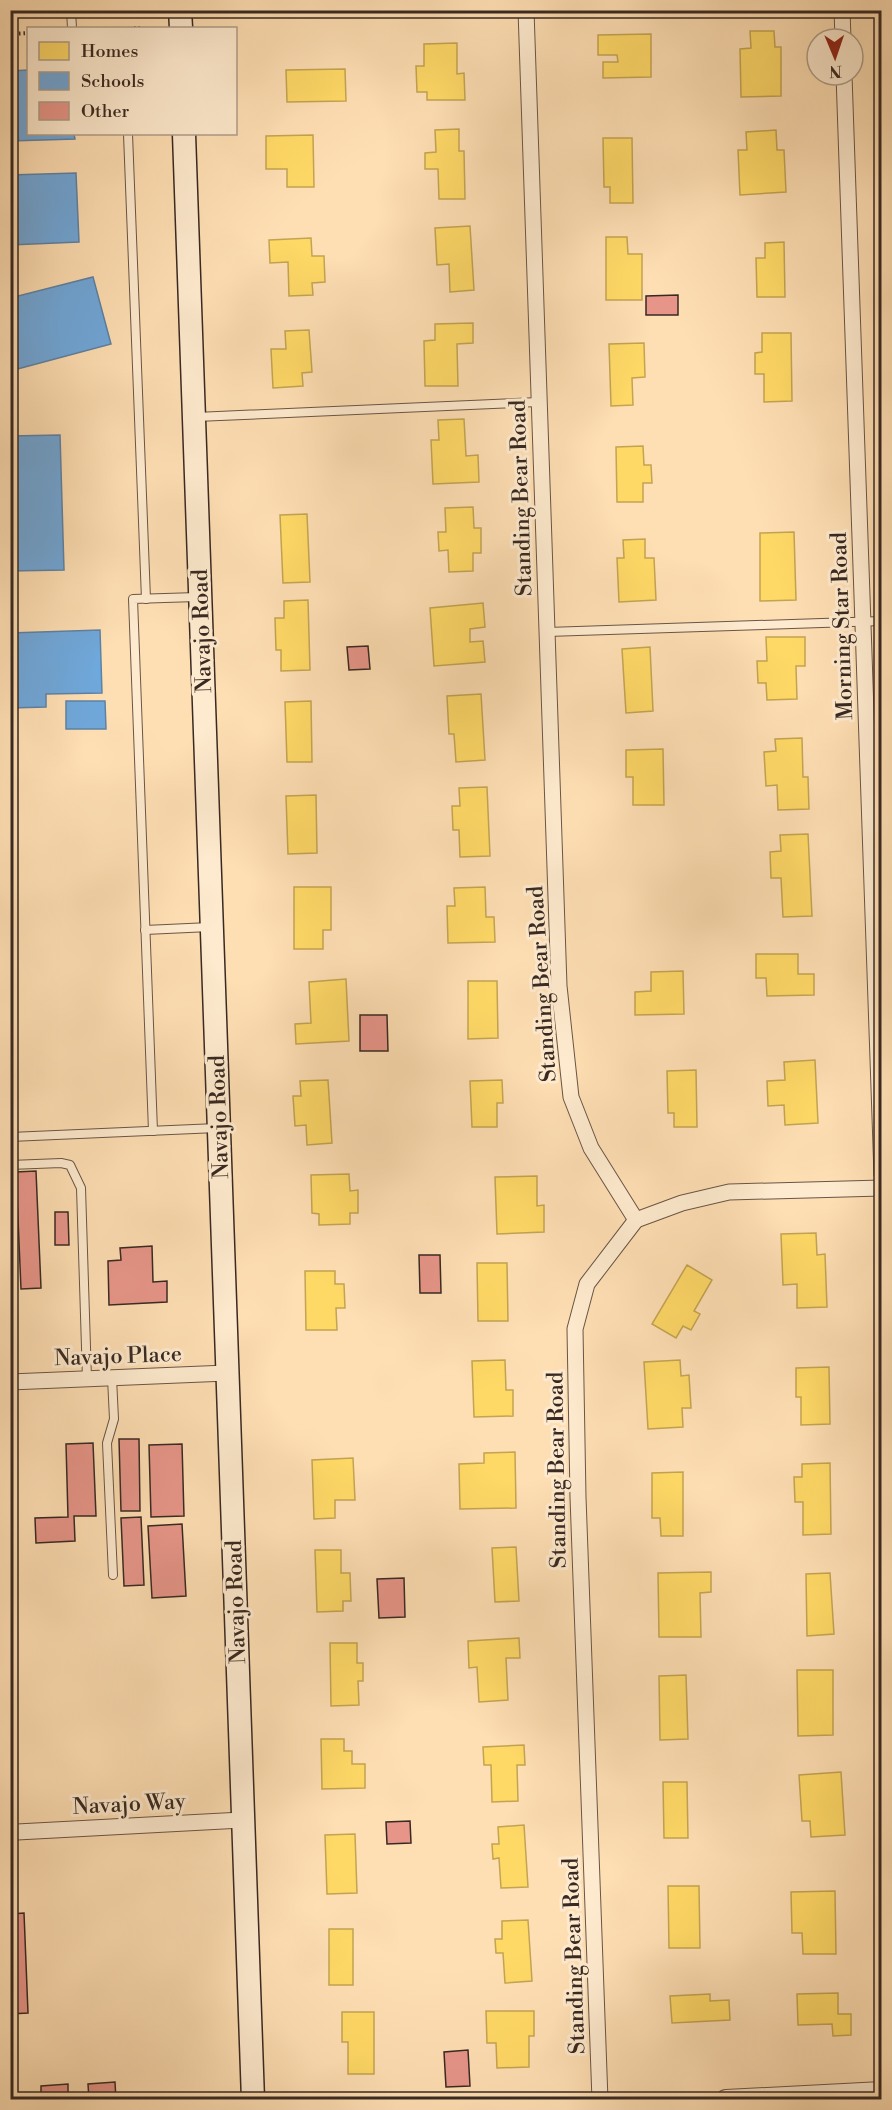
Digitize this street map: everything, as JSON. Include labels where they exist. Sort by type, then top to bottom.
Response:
[{"type":"main road","points":[[180,10],[181,27]]},
{"type":"main road","name":"Navajo Road","points":[[184,135],[253,2100]]},
{"type":"street","name":"Standing Bear Road","points":[[526,10],[559,986],[571,1097],[591,1148],[636,1220],[587,1284],[575,1329],[578,1497],[600,2100]]},
{"type":"street","points":[[842,10],[843,27]]},
{"type":"street","name":"Morning Star Road","points":[[844,87],[882,1175]]},
{"type":"street","points":[[636,1220],[682,1203],[729,1192],[882,1188]]},
{"type":"street","name":"Navajo Place","points":[[10,1382],[227,1373]]},
{"type":"street","name":"Navajo Way","points":[[17,1832],[242,1820]]},
{"type":"street","points":[[726,2100],[882,2092]]},
{"type":"lane","points":[[71,10],[72,27]]},
{"type":"lane","points":[[128,135],[146,599]]},
{"type":"lane","points":[[194,417],[539,402]]},
{"type":"lane","points":[[153,1131],[134,599],[200,597]]},
{"type":"lane","points":[[547,633],[882,621]]},
{"type":"lane","points":[[145,930],[212,927]]},
{"type":"lane","points":[[10,1137],[219,1128]]},
{"type":"lane","points":[[10,1165],[61,1163],[70,1165],[81,1188],[87,1379]]},
{"type":"lane","points":[[112,1378],[114,1419],[107,1443],[112,1575]]},
{"type":"lane","points":[[10,1846],[17,1832]]},
{"type":"path","points":[[10,34],[27,33]]},
{"type":"building: Homes","points":[[750,31],[774,31],[775,47],[781,47],[781,96],[741,97],[740,49],[751,48]]},
{"type":"building: Homes","points":[[651,34],[651,77],[603,78],[603,62],[618,62],[617,55],[598,55],[598,35]]},
{"type":"building: Homes","points":[[457,43],[457,74],[464,73],[465,100],[427,100],[427,92],[417,92],[416,66],[424,66],[424,44]]},
{"type":"building: Homes","points":[[345,69],[346,101],[287,102],[286,70]]},
{"type":"building: Homes","points":[[459,129],[459,151],[464,151],[465,199],[439,199],[438,169],[425,169],[425,153],[436,152],[435,130]]},
{"type":"building: Homes","points":[[776,130],[777,150],[784,150],[786,192],[740,195],[738,150],[747,150],[746,132]]},
{"type":"building: Homes","points":[[313,135],[314,187],[287,187],[287,169],[266,169],[266,136]]},
{"type":"building: Homes","points":[[603,138],[632,138],[633,203],[610,203],[610,187],[604,187]]},
{"type":"building: Homes","points":[[470,226],[474,290],[450,292],[449,264],[437,265],[435,228]]},
{"type":"building: Homes","points":[[606,237],[627,237],[628,254],[642,254],[642,300],[606,300]]},
{"type":"building: Homes","points":[[311,238],[312,256],[324,256],[325,282],[312,283],[313,295],[289,296],[288,262],[270,263],[269,240]]},
{"type":"building: Homes","points":[[784,242],[785,297],[757,297],[756,258],[765,258],[765,243]]},
{"type":"building: Homes","points":[[473,323],[473,343],[457,344],[458,386],[425,386],[424,341],[435,340],[435,324]]},
{"type":"building: Homes","points":[[309,330],[312,372],[302,373],[303,386],[273,388],[271,349],[286,349],[285,331]]},
{"type":"building: Homes","points":[[762,333],[791,333],[792,401],[764,402],[764,374],[755,374],[755,353],[762,352]]},
{"type":"building: Homes","points":[[644,343],[645,377],[632,378],[633,405],[611,406],[609,344]]},
{"type":"building: Homes","points":[[464,419],[466,456],[478,455],[479,482],[433,484],[431,440],[439,440],[438,420]]},
{"type":"building: Homes","points":[[643,446],[644,465],[651,465],[652,483],[643,483],[643,502],[617,502],[616,447]]},
{"type":"building: Homes","points":[[473,507],[474,528],[481,528],[481,553],[473,553],[473,571],[449,572],[448,550],[439,551],[438,532],[446,532],[445,508]]},
{"type":"building: Homes","points":[[307,514],[310,582],[283,583],[280,515]]},
{"type":"building: Homes","points":[[794,532],[796,600],[760,601],[760,533]]},
{"type":"building: Homes","points":[[645,539],[645,558],[654,558],[656,600],[619,602],[617,558],[624,558],[623,540]]},
{"type":"building: Homes","points":[[308,600],[310,670],[281,671],[281,650],[276,650],[275,618],[284,618],[284,601]]},
{"type":"building: Homes","points":[[483,603],[485,627],[470,629],[470,642],[483,641],[485,662],[434,666],[430,608]]},
{"type":"building: Homes","points":[[766,637],[805,637],[805,666],[796,666],[797,699],[767,700],[766,683],[758,683],[757,661],[767,661]]},
{"type":"building: Homes","points":[[650,647],[653,711],[626,713],[622,649]]},
{"type":"building: Homes","points":[[481,694],[485,760],[456,762],[454,734],[449,734],[447,696]]},
{"type":"building: Homes","points":[[311,701],[312,762],[287,762],[285,702]]},
{"type":"building: Homes","points":[[802,738],[803,777],[808,777],[809,809],[778,810],[777,785],[766,786],[764,752],[776,751],[775,739]]},
{"type":"building: Homes","points":[[663,749],[664,805],[633,805],[633,777],[626,777],[626,750]]},
{"type":"building: Homes","points":[[487,787],[490,856],[460,857],[459,830],[453,830],[452,806],[460,806],[459,788]]},
{"type":"building: Homes","points":[[316,795],[317,853],[288,854],[286,796]]},
{"type":"building: Homes","points":[[808,834],[812,916],[783,917],[781,878],[771,878],[770,852],[781,851],[780,835]]},
{"type":"building: Homes","points":[[294,887],[331,887],[331,930],[323,930],[323,949],[294,949]]},
{"type":"building: Homes","points":[[485,887],[486,917],[494,917],[495,942],[448,943],[447,906],[455,906],[454,888]]},
{"type":"building: Homes","points":[[756,954],[798,954],[798,974],[814,974],[814,995],[767,996],[766,978],[756,978]]},
{"type":"building: Homes","points":[[683,971],[684,1014],[635,1015],[635,992],[651,991],[651,972]]},
{"type":"building: Homes","points":[[346,979],[349,1041],[296,1044],[295,1024],[311,1023],[309,982]]},
{"type":"building: Homes","points":[[468,981],[497,981],[498,1038],[468,1039]]},
{"type":"building: Homes","points":[[815,1060],[818,1123],[785,1125],[784,1105],[768,1106],[767,1081],[785,1080],[784,1062]]},
{"type":"building: Homes","points":[[696,1070],[697,1127],[674,1127],[674,1113],[668,1113],[667,1071]]},
{"type":"building: Homes","points":[[328,1080],[332,1143],[307,1145],[306,1125],[295,1126],[293,1096],[301,1096],[300,1081]]},
{"type":"building: Homes","points":[[502,1080],[503,1103],[497,1103],[497,1127],[472,1127],[470,1081]]},
{"type":"building: Homes","points":[[349,1174],[350,1191],[358,1190],[358,1213],[350,1213],[350,1224],[319,1225],[319,1214],[312,1213],[311,1175]]},
{"type":"building: Homes","points":[[537,1176],[537,1206],[544,1205],[544,1232],[497,1234],[495,1177]]},
{"type":"building: Homes","points":[[816,1233],[817,1255],[825,1254],[827,1307],[797,1308],[797,1284],[783,1285],[781,1234]]},
{"type":"building: Homes","points":[[477,1263],[507,1263],[508,1321],[478,1321]]},
{"type":"building: Homes","points":[[687,1265],[712,1280],[694,1311],[700,1314],[691,1330],[683,1326],[676,1338],[652,1324]]},
{"type":"building: Homes","points":[[305,1271],[335,1271],[335,1284],[344,1284],[345,1308],[336,1308],[337,1330],[306,1330]]},
{"type":"building: Homes","points":[[505,1360],[506,1390],[513,1390],[513,1416],[474,1417],[472,1361]]},
{"type":"building: Homes","points":[[680,1360],[681,1376],[689,1375],[691,1408],[682,1408],[683,1427],[648,1429],[644,1362]]},
{"type":"building: Homes","points":[[829,1367],[830,1424],[801,1425],[801,1397],[796,1397],[796,1368]]},
{"type":"building: Homes","points":[[515,1452],[516,1508],[460,1509],[459,1464],[484,1463],[484,1453]]},
{"type":"building: Homes","points":[[353,1458],[355,1500],[335,1500],[335,1518],[314,1519],[312,1460]]},
{"type":"building: Homes","points":[[830,1463],[831,1534],[803,1535],[803,1502],[795,1502],[794,1477],[802,1477],[802,1464]]},
{"type":"building: Homes","points":[[683,1472],[683,1536],[661,1536],[660,1518],[652,1518],[652,1473]]},
{"type":"building: Homes","points":[[516,1547],[519,1601],[495,1602],[492,1548]]},
{"type":"building: Homes","points":[[315,1550],[341,1550],[341,1573],[350,1573],[351,1601],[343,1601],[343,1611],[317,1612]]},
{"type":"building: Homes","points":[[711,1572],[711,1592],[700,1593],[701,1637],[659,1637],[658,1573]]},
{"type":"building: Homes","points":[[830,1573],[834,1634],[807,1636],[806,1574]]},
{"type":"building: Homes","points":[[519,1638],[520,1658],[506,1658],[508,1700],[479,1702],[477,1667],[469,1668],[468,1641]]},
{"type":"building: Homes","points":[[330,1643],[357,1643],[357,1663],[363,1663],[363,1681],[358,1681],[359,1705],[331,1706]]},
{"type":"building: Homes","points":[[797,1670],[833,1670],[833,1735],[798,1736]]},
{"type":"building: Homes","points":[[686,1675],[688,1739],[660,1740],[659,1676]]},
{"type":"building: Homes","points":[[321,1739],[344,1739],[344,1751],[352,1751],[352,1764],[365,1764],[365,1788],[322,1789]]},
{"type":"building: Homes","points":[[524,1745],[525,1765],[517,1765],[518,1801],[492,1802],[491,1765],[484,1765],[483,1747]]},
{"type":"building: Homes","points":[[841,1772],[845,1835],[811,1837],[810,1821],[802,1821],[799,1775]]},
{"type":"building: Homes","points":[[663,1782],[687,1782],[688,1838],[664,1838]]},
{"type":"building: Homes","points":[[524,1825],[528,1887],[501,1888],[499,1858],[493,1859],[492,1844],[499,1844],[498,1827]]},
{"type":"building: Homes","points":[[355,1834],[357,1893],[327,1894],[325,1835]]},
{"type":"building: Homes","points":[[668,1886],[699,1886],[700,1948],[669,1948]]},
{"type":"building: Homes","points":[[835,1891],[836,1954],[803,1954],[802,1933],[792,1933],[791,1892]]},
{"type":"building: Homes","points":[[528,1920],[532,1981],[505,1983],[503,1953],[496,1953],[495,1939],[502,1939],[502,1921]]},
{"type":"building: Homes","points":[[329,1929],[353,1929],[353,1985],[329,1985]]},
{"type":"building: Homes","points":[[838,1993],[838,2014],[851,2014],[851,2035],[833,2036],[832,2024],[798,2025],[797,1994]]},
{"type":"building: Homes","points":[[710,1994],[710,2001],[729,2000],[730,2020],[672,2023],[670,1996]]},
{"type":"building: Homes","points":[[486,2011],[534,2011],[534,2036],[529,2036],[529,2067],[497,2068],[496,2043],[487,2043]]},
{"type":"building: Homes","points":[[342,2012],[374,2012],[374,2074],[348,2074],[348,2042],[342,2042]]},
{"type":"building: Schools","points":[[27,70],[27,135],[74,135],[75,139],[10,141],[10,71]]},
{"type":"building: Schools","points":[[76,173],[79,242],[10,245],[10,175]]},
{"type":"building: Schools","points":[[93,277],[111,344],[10,371],[10,298]]},
{"type":"building: Schools","points":[[60,435],[64,570],[10,571],[10,436]]},
{"type":"building: Schools","points":[[100,630],[102,693],[46,694],[46,707],[10,708],[10,633]]},
{"type":"building: Schools","points":[[66,701],[105,701],[106,729],[66,729]]},
{"type":"building: Other","points":[[678,295],[678,315],[646,315],[646,296]]},
{"type":"building: Other","points":[[368,646],[370,669],[349,670],[347,647]]},
{"type":"building: Other","points":[[360,1015],[387,1015],[388,1051],[360,1051]]},
{"type":"building: Other","points":[[36,1171],[41,1288],[21,1289],[16,1172]]},
{"type":"building: Other","points":[[55,1212],[68,1212],[69,1245],[55,1245]]},
{"type":"building: Other","points":[[152,1246],[153,1282],[167,1281],[167,1302],[109,1305],[108,1261],[121,1260],[120,1248]]},
{"type":"building: Other","points":[[419,1255],[440,1255],[441,1293],[420,1293]]},
{"type":"building: Other","points":[[119,1439],[139,1439],[140,1511],[121,1511]]},
{"type":"building: Other","points":[[93,1443],[96,1516],[74,1516],[75,1541],[36,1543],[35,1518],[68,1517],[66,1444]]},
{"type":"building: Other","points":[[182,1444],[184,1516],[151,1517],[149,1445]]},
{"type":"building: Other","points":[[141,1517],[144,1585],[124,1586],[121,1518]]},
{"type":"building: Other","points":[[182,1524],[186,1596],[152,1598],[148,1526]]},
{"type":"building: Other","points":[[404,1578],[405,1617],[379,1618],[377,1579]]},
{"type":"building: Other","points":[[410,1821],[411,1843],[387,1844],[386,1822]]},
{"type":"building: Other","points":[[24,1913],[28,2013],[10,2014],[10,1914]]},
{"type":"building: Other","points":[[468,2050],[470,2086],[446,2087],[444,2052]]},
{"type":"building: Other","points":[[115,2082],[116,2100],[89,2100],[88,2084]]},
{"type":"building: Other","points":[[68,2084],[68,2100],[41,2100],[41,2086]]}]
